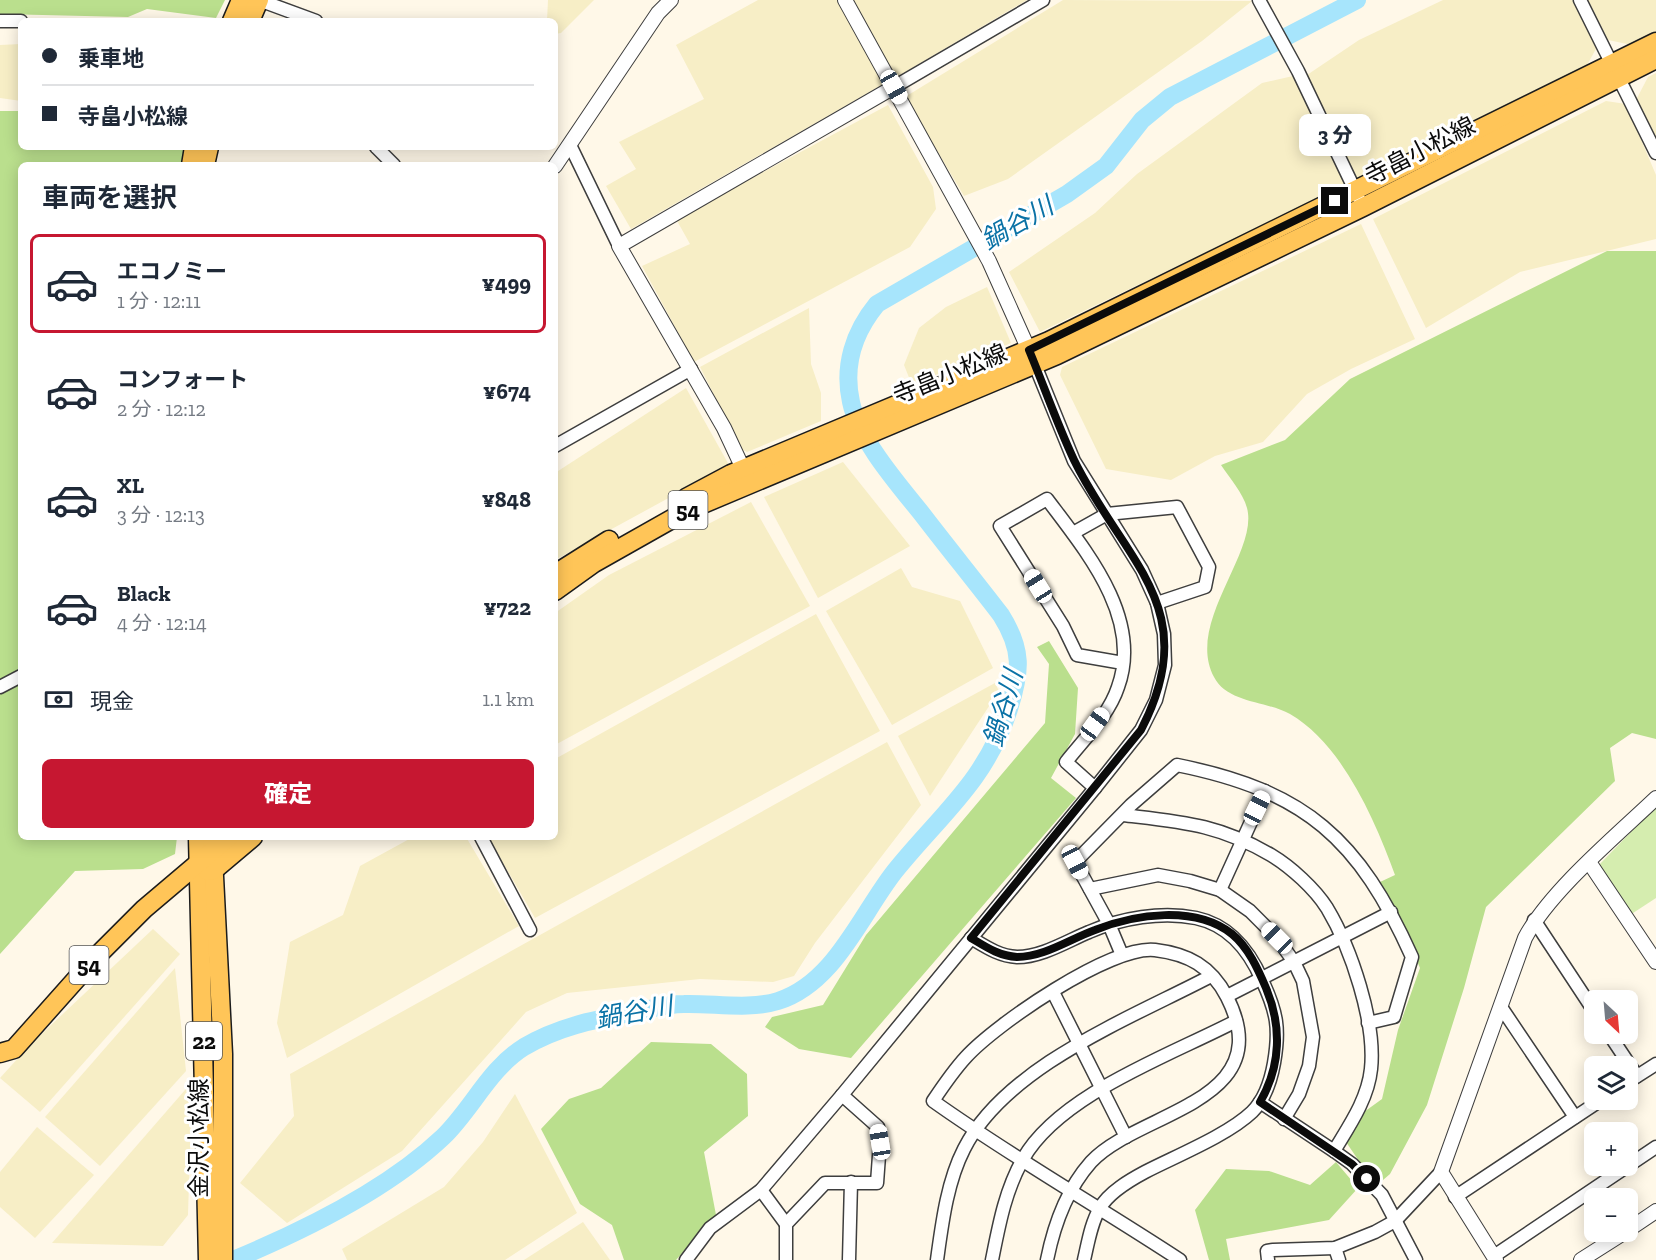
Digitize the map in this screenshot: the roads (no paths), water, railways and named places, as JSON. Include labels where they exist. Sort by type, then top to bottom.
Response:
[{"type":"main road","points":[[233,18],[241,0]]},
{"type":"main road","points":[[251,18],[259,0]]},
{"type":"main road","name":"寺畠小松線","points":[[1617,71],[1656,42]]},
{"type":"main road","name":"寺畠小松線","points":[[558,572],[587,552],[746,475],[1032,357],[1617,71],[1656,59]]},
{"type":"main road","name":"寺畠小松線","points":[[558,589],[594,563],[746,475]]},
{"type":"main road","name":"金沢小松線","points":[[199,840],[208,858],[223,1054],[216,1252]]},
{"type":"main road","name":"54","points":[[0,1053],[14,1048],[95,958],[181,877],[208,858],[226,840]]},
{"type":"main road","name":"54","points":[[208,858],[247,840]]},
{"type":"street","points":[[259,0],[308,18]]},
{"type":"street","points":[[558,162],[658,13],[671,0]]},
{"type":"street","points":[[686,1260],[710,1228],[761,1190],[1095,788],[1141,730],[1156,700],[1165,665],[1164,634],[1157,603],[1142,570],[1074,461],[1032,357],[989,261],[845,0]]},
{"type":"street","points":[[619,246],[1043,0]]},
{"type":"street","points":[[1580,0],[1656,153]]},
{"type":"street","points":[[1262,5],[1298,71],[1359,199]]},
{"type":"street","points":[[0,21],[18,21]]},
{"type":"street","points":[[570,145],[619,246],[691,369],[746,475]]},
{"type":"street","points":[[379,150],[391,162]]},
{"type":"street","points":[[558,444],[691,369]]},
{"type":"street","points":[[1095,788],[1066,762],[1110,704],[1119,686],[1123,663],[1125,651],[1118,608],[1073,533],[1047,499],[1000,526],[1063,626],[1077,655],[1123,663]]},
{"type":"street","points":[[1073,533],[1107,514],[1177,507],[1209,567],[1205,587],[1157,603]]},
{"type":"street","points":[[0,687],[18,678]]},
{"type":"street","points":[[1122,955],[1109,924],[1075,862],[1177,765],[1216,774],[1265,791],[1318,820],[1337,837],[1365,870],[1392,912],[1412,957],[1394,1017],[1368,1023]]},
{"type":"street","points":[[1220,890],[1265,791]]},
{"type":"street","points":[[1268,1260],[1267,1251],[1273,1250],[1337,1254],[1395,1221],[1441,1173],[1525,938],[1534,921],[1589,862],[1656,798]]},
{"type":"street","points":[[1123,815],[1202,824],[1242,840],[1273,856],[1305,882],[1326,906],[1342,937],[1366,1006],[1371,1069],[1362,1102],[1334,1151]]},
{"type":"street","points":[[483,840],[530,930]]},
{"type":"street","points":[[1589,862],[1656,962]]},
{"type":"street","points":[[1090,889],[1158,875],[1220,890],[1250,911],[1277,938],[1294,962],[1303,981],[1313,1037],[1309,1066],[1299,1094],[1284,1119]]},
{"type":"street","points":[[1227,996],[1392,912]]},
{"type":"street","points":[[971,938],[1002,955],[1030,956],[1109,924],[1172,916],[1196,918],[1233,934],[1262,978],[1273,1009],[1279,1041],[1272,1074],[1260,1102],[1251,1112],[1215,1135],[1129,1180],[1100,1207],[1084,1260]]},
{"type":"street","points":[[1534,921],[1584,996]]},
{"type":"street","points":[[1047,1260],[1057,1219],[1072,1192],[1077,1180],[1092,1161],[1126,1137],[1190,1106],[1209,1092],[1231,1067],[1239,1046],[1236,1021],[1227,996],[1211,976],[1194,959],[1169,952],[1143,949],[1122,955],[1053,992],[988,1036],[965,1058],[933,1101],[976,1131],[1072,1192],[1100,1207],[1180,1260]]},
{"type":"street","points":[[937,1260],[956,1169],[964,1148],[1010,1091],[1079,1045],[1211,976]]},
{"type":"street","points":[[1053,992],[1126,1137]]},
{"type":"street","points":[[1501,1007],[1575,1117]]},
{"type":"street","points":[[992,1260],[1001,1211],[1023,1160],[1050,1125],[1102,1090],[1236,1021]]},
{"type":"street","points":[[1638,1075],[1656,1064]]},
{"type":"street","points":[[786,1224],[825,1183],[877,1183],[880,1142],[878,1127],[842,1095]]},
{"type":"street","points":[[1260,1102],[1352,1164],[1382,1195],[1416,1260]]},
{"type":"street","points":[[1455,1197],[1586,1110]]},
{"type":"street","points":[[1441,1173],[1495,1258],[1656,1147]]},
{"type":"street","points":[[849,1260],[851,1182]]},
{"type":"street","points":[[761,1190],[786,1224],[786,1260]]},
{"type":"street","points":[[1638,1223],[1656,1211]]},
{"type":"street","points":[[1581,1260],[1609,1242]]},
{"type":"waterway","name":"鍋谷川","points":[[233,1260],[343,1208],[421,1156],[453,1126],[501,1066],[538,1039],[580,1024],[667,1005],[767,1004],[798,992],[816,979],[831,963],[895,871],[960,796],[988,757],[1009,709],[1018,672],[1013,639],[1001,615],[880,461],[855,416],[848,375],[852,350],[862,326],[877,304],[1067,194],[1106,166],[1142,120],[1170,97],[1357,0]]}]
